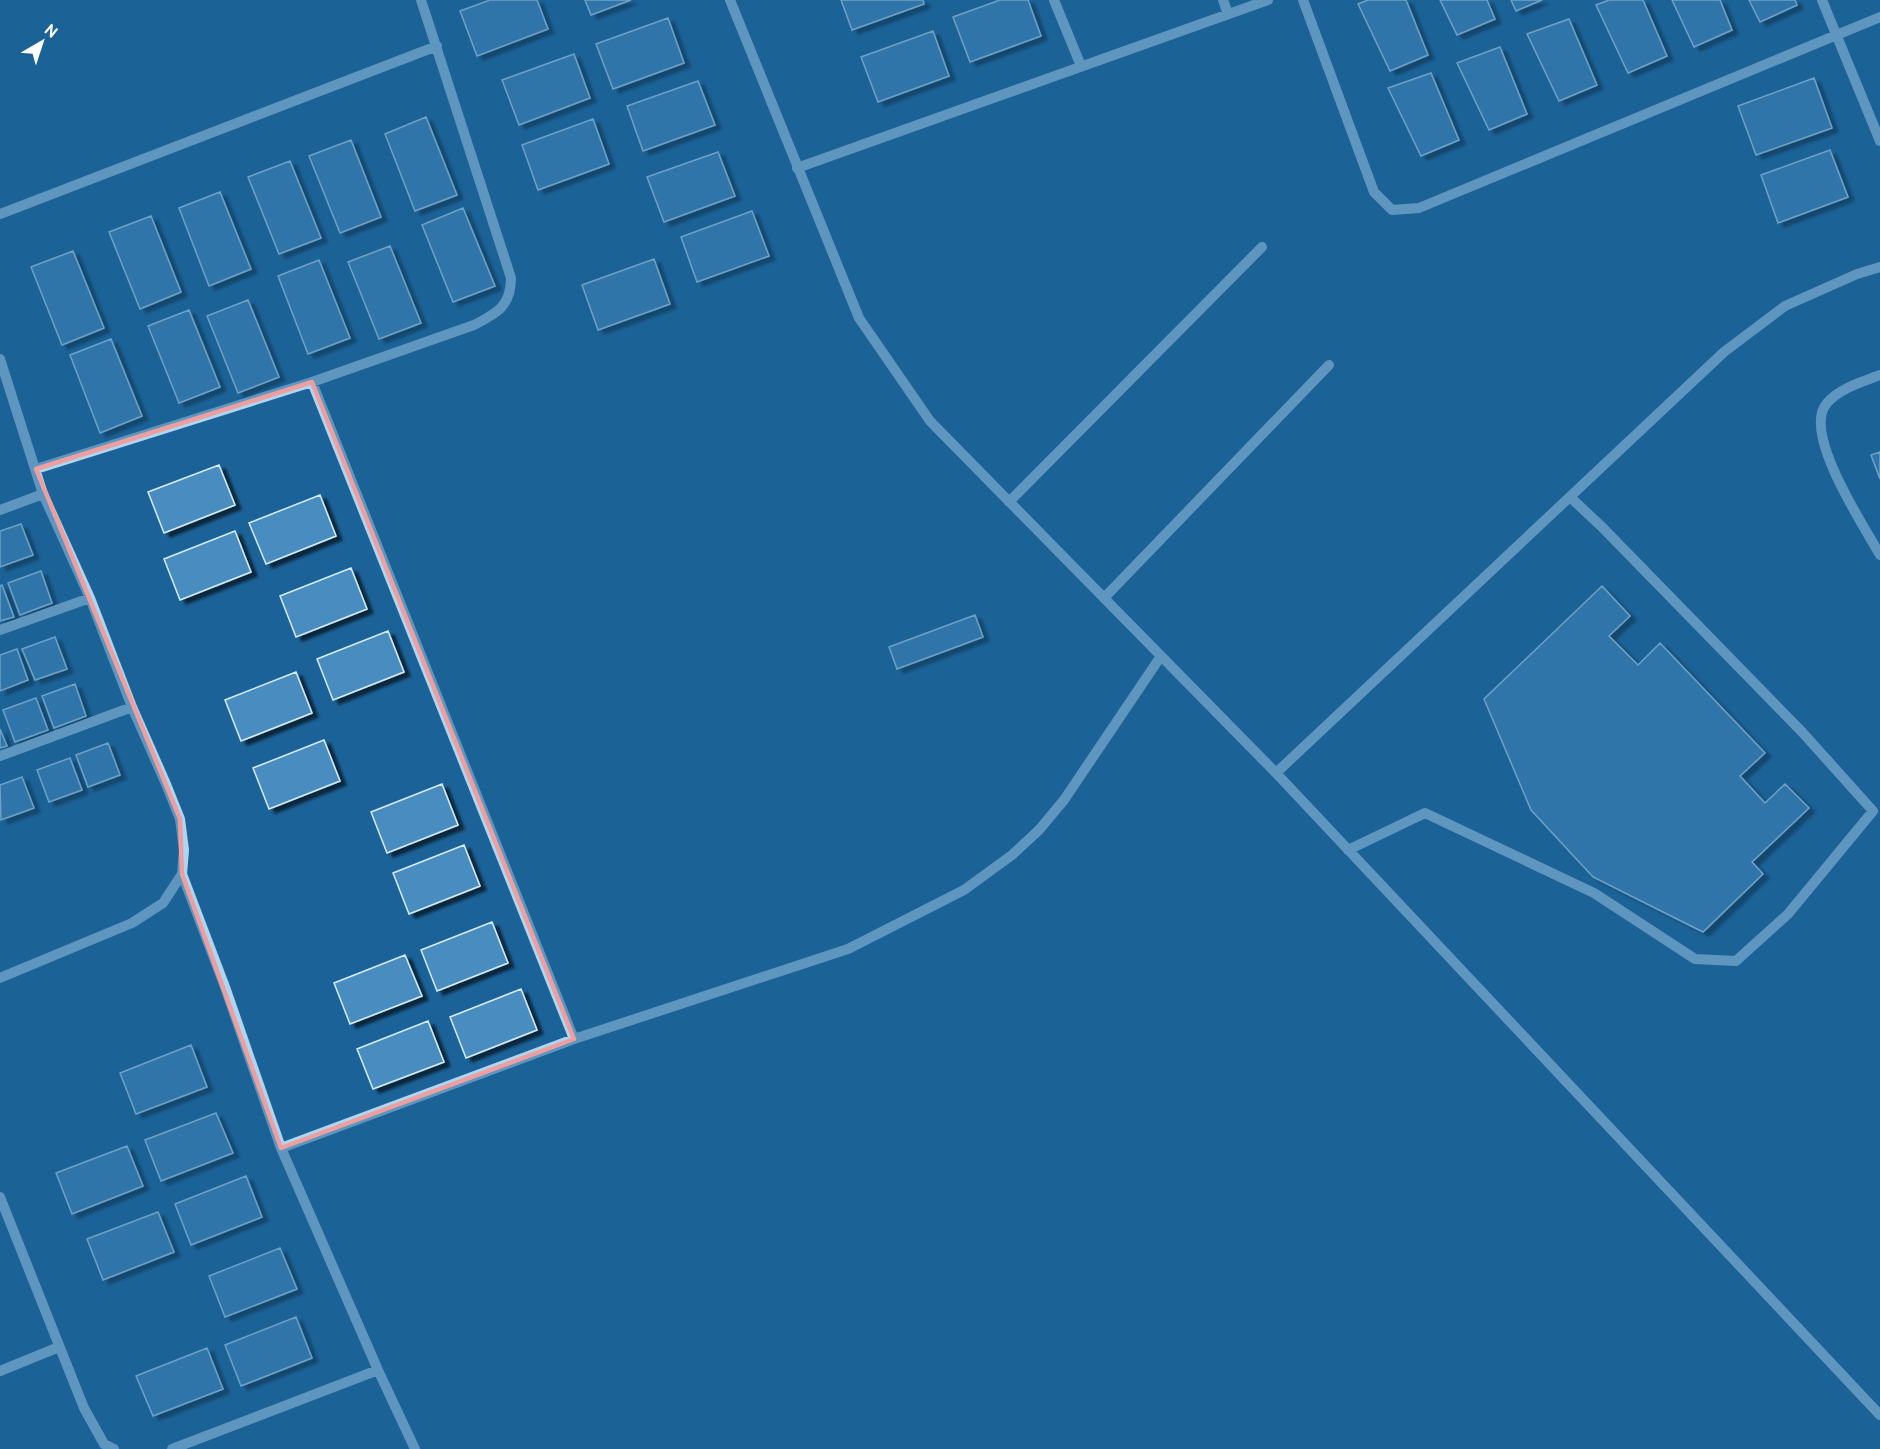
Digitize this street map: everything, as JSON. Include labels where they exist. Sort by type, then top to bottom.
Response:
[{"type":"street","points":[[36,469],[312,382],[474,325],[494,315],[505,304],[511,290],[511,278],[421,0]]},
{"type":"street","points":[[730,0],[859,318],[930,422],[1276,773],[1880,1416]]},
{"type":"street","points":[[1054,0],[1082,66]]},
{"type":"street","points":[[1223,0],[1228,14]]},
{"type":"street","points":[[797,168],[1268,0]]},
{"type":"street","points":[[1303,0],[1374,192],[1392,210],[1419,208],[1880,17]]},
{"type":"street","points":[[1822,0],[1880,141]]},
{"type":"street","points":[[0,214],[437,46]]},
{"type":"street","points":[[1009,502],[1262,247]]},
{"type":"street","points":[[1276,773],[1724,352],[1785,306],[1857,274],[1880,267]]},
{"type":"street","points":[[0,359],[43,494],[90,598],[132,707],[180,819],[184,850],[182,874],[225,987],[281,1148],[415,1449]]},
{"type":"street","points":[[1104,598],[1329,365]]},
{"type":"street","points":[[1880,375],[1843,389],[1827,403],[1820,414],[1821,435],[1832,468],[1880,555]]},
{"type":"street","points":[[312,382],[574,1039]]},
{"type":"street","points":[[0,510],[43,494]]},
{"type":"street","points":[[1348,850],[1425,813],[1594,893],[1695,959],[1736,961],[1788,914],[1872,811],[1803,733],[1570,497]]},
{"type":"street","points":[[0,630],[90,598]]},
{"type":"street","points":[[281,1148],[574,1039],[848,950],[964,890],[1012,855],[1039,830],[1064,800],[1161,656]]},
{"type":"street","points":[[0,756],[132,707]]},
{"type":"street","points":[[0,978],[132,923],[164,903],[182,874]]},
{"type":"street","points":[[0,1197],[84,1408],[104,1444],[114,1449]]},
{"type":"street","points":[[0,1371],[59,1347]]},
{"type":"street","points":[[172,1449],[378,1370]]},
{"type":"highlighted area","points":[[312,382],[574,1039],[281,1148],[182,874],[180,819],[36,469]]},
{"type":"building","points":[[490,0],[537,0],[548,29],[477,56],[460,11]]},
{"type":"building","points":[[585,0],[631,0],[591,15]]},
{"type":"building","points":[[841,0],[923,0],[924,4],[852,30]]},
{"type":"building","points":[[1000,0],[1028,0],[1041,36],[970,62],[953,17]]},
{"type":"building","points":[[1368,0],[1406,0],[1428,55],[1390,71],[1358,4]]},
{"type":"building","points":[[1440,0],[1487,0],[1495,19],[1457,35]]},
{"type":"building","points":[[1511,0],[1542,0],[1516,11]]},
{"type":"building","points":[[1609,0],[1643,0],[1667,56],[1628,73],[1596,5]]},
{"type":"building","points":[[1672,0],[1720,0],[1732,30],[1694,47]]},
{"type":"building","points":[[1749,0],[1795,0],[1797,5],[1760,22]]},
{"type":"building","points":[[668,18],[684,63],[613,89],[596,44]]},
{"type":"building","points":[[1569,19],[1597,85],[1559,101],[1527,34]]},
{"type":"building","points":[[933,31],[949,76],[878,102],[861,57]]},
{"type":"building","points":[[1500,47],[1527,114],[1489,130],[1457,63]]},
{"type":"building","points":[[574,54],[590,98],[519,125],[502,80]]},
{"type":"building","points":[[1431,73],[1459,140],[1421,156],[1388,88]]},
{"type":"building","points":[[1814,78],[1832,128],[1756,155],[1738,106]]},
{"type":"building","points":[[698,81],[715,125],[643,151],[627,106]]},
{"type":"building","points":[[426,117],[457,195],[415,211],[385,134]]},
{"type":"building","points":[[593,119],[609,164],[538,190],[522,145]]},
{"type":"building","points":[[351,140],[381,217],[340,233],[309,156]]},
{"type":"building","points":[[1830,150],[1848,197],[1778,223],[1761,175]]},
{"type":"building","points":[[718,152],[735,196],[664,222],[647,177]]},
{"type":"building","points":[[290,161],[321,238],[279,254],[248,177]]},
{"type":"building","points":[[220,192],[251,269],[209,286],[179,208]]},
{"type":"building","points":[[463,208],[495,286],[453,302],[422,225]]},
{"type":"building","points":[[752,211],[769,256],[697,282],[681,237]]},
{"type":"building","points":[[151,216],[181,292],[140,309],[109,232]]},
{"type":"building","points":[[390,246],[421,323],[379,339],[348,262]]},
{"type":"building","points":[[73,251],[104,328],[62,345],[31,267]]},
{"type":"building","points":[[654,259],[670,304],[598,330],[582,285]]},
{"type":"building","points":[[319,260],[350,338],[308,354],[278,276]]},
{"type":"building","points":[[248,300],[279,377],[238,393],[207,316]]},
{"type":"building","points":[[189,310],[220,387],[179,403],[148,326]]},
{"type":"building","points":[[111,339],[142,416],[100,433],[70,355]]},
{"type":"building","points":[[1880,452],[1880,479],[1871,455]]},
{"type":"building","points":[[219,465],[235,505],[164,533],[148,492]]},
{"type":"building","points":[[320,495],[336,536],[266,564],[249,523]]},
{"type":"building","points":[[21,524],[33,555],[0,567],[0,531]]},
{"type":"building","points":[[235,531],[251,572],[180,600],[164,559]]},
{"type":"building","points":[[351,568],[367,609],[296,637],[280,596]]},
{"type":"building","points":[[41,571],[52,603],[20,615],[8,583]]},
{"type":"building","points":[[2,585],[14,617],[0,621],[0,586]]},
{"type":"building","points":[[1602,586],[1630,616],[1609,636],[1638,665],[1660,643],[1765,753],[1740,776],[1765,803],[1785,784],[1809,808],[1752,862],[1763,874],[1703,932],[1593,877],[1531,810],[1484,699]]},
{"type":"building","points":[[975,615],[983,637],[897,669],[889,647]]},
{"type":"building","points":[[388,631],[404,672],[333,700],[317,659]]},
{"type":"building","points":[[55,637],[67,669],[35,680],[22,649]]},
{"type":"building","points":[[17,649],[28,680],[0,691],[0,655]]},
{"type":"building","points":[[296,672],[312,713],[241,741],[225,700]]},
{"type":"building","points":[[75,684],[86,716],[54,728],[42,696]]},
{"type":"building","points":[[36,698],[48,730],[15,742],[3,710]]},
{"type":"building","points":[[0,729],[7,746],[0,748]]},
{"type":"building","points":[[324,740],[340,781],[269,809],[253,768]]},
{"type":"building","points":[[108,743],[120,775],[88,787],[76,755]]},
{"type":"building","points":[[70,758],[82,790],[49,802],[37,770]]},
{"type":"building","points":[[22,777],[34,808],[1,820],[0,785]]},
{"type":"building","points":[[442,784],[458,825],[387,853],[371,812]]},
{"type":"building","points":[[464,845],[480,886],[409,914],[393,873]]},
{"type":"building","points":[[492,922],[508,963],[437,991],[421,950]]},
{"type":"building","points":[[405,955],[422,996],[350,1024],[334,983]]},
{"type":"building","points":[[521,989],[537,1030],[466,1058],[450,1017]]},
{"type":"building","points":[[428,1021],[444,1062],[373,1089],[357,1049]]},
{"type":"building","points":[[191,1045],[207,1087],[136,1114],[120,1073]]},
{"type":"building","points":[[216,1113],[233,1153],[161,1181],[145,1140]]},
{"type":"building","points":[[127,1146],[143,1186],[72,1214],[56,1173]]},
{"type":"building","points":[[246,1176],[262,1217],[191,1245],[175,1204]]},
{"type":"building","points":[[158,1212],[174,1252],[103,1280],[87,1239]]},
{"type":"building","points":[[280,1248],[297,1289],[225,1317],[209,1276]]},
{"type":"building","points":[[296,1317],[312,1358],[241,1386],[225,1345]]},
{"type":"building","points":[[207,1348],[223,1389],[153,1416],[136,1376]]}]
